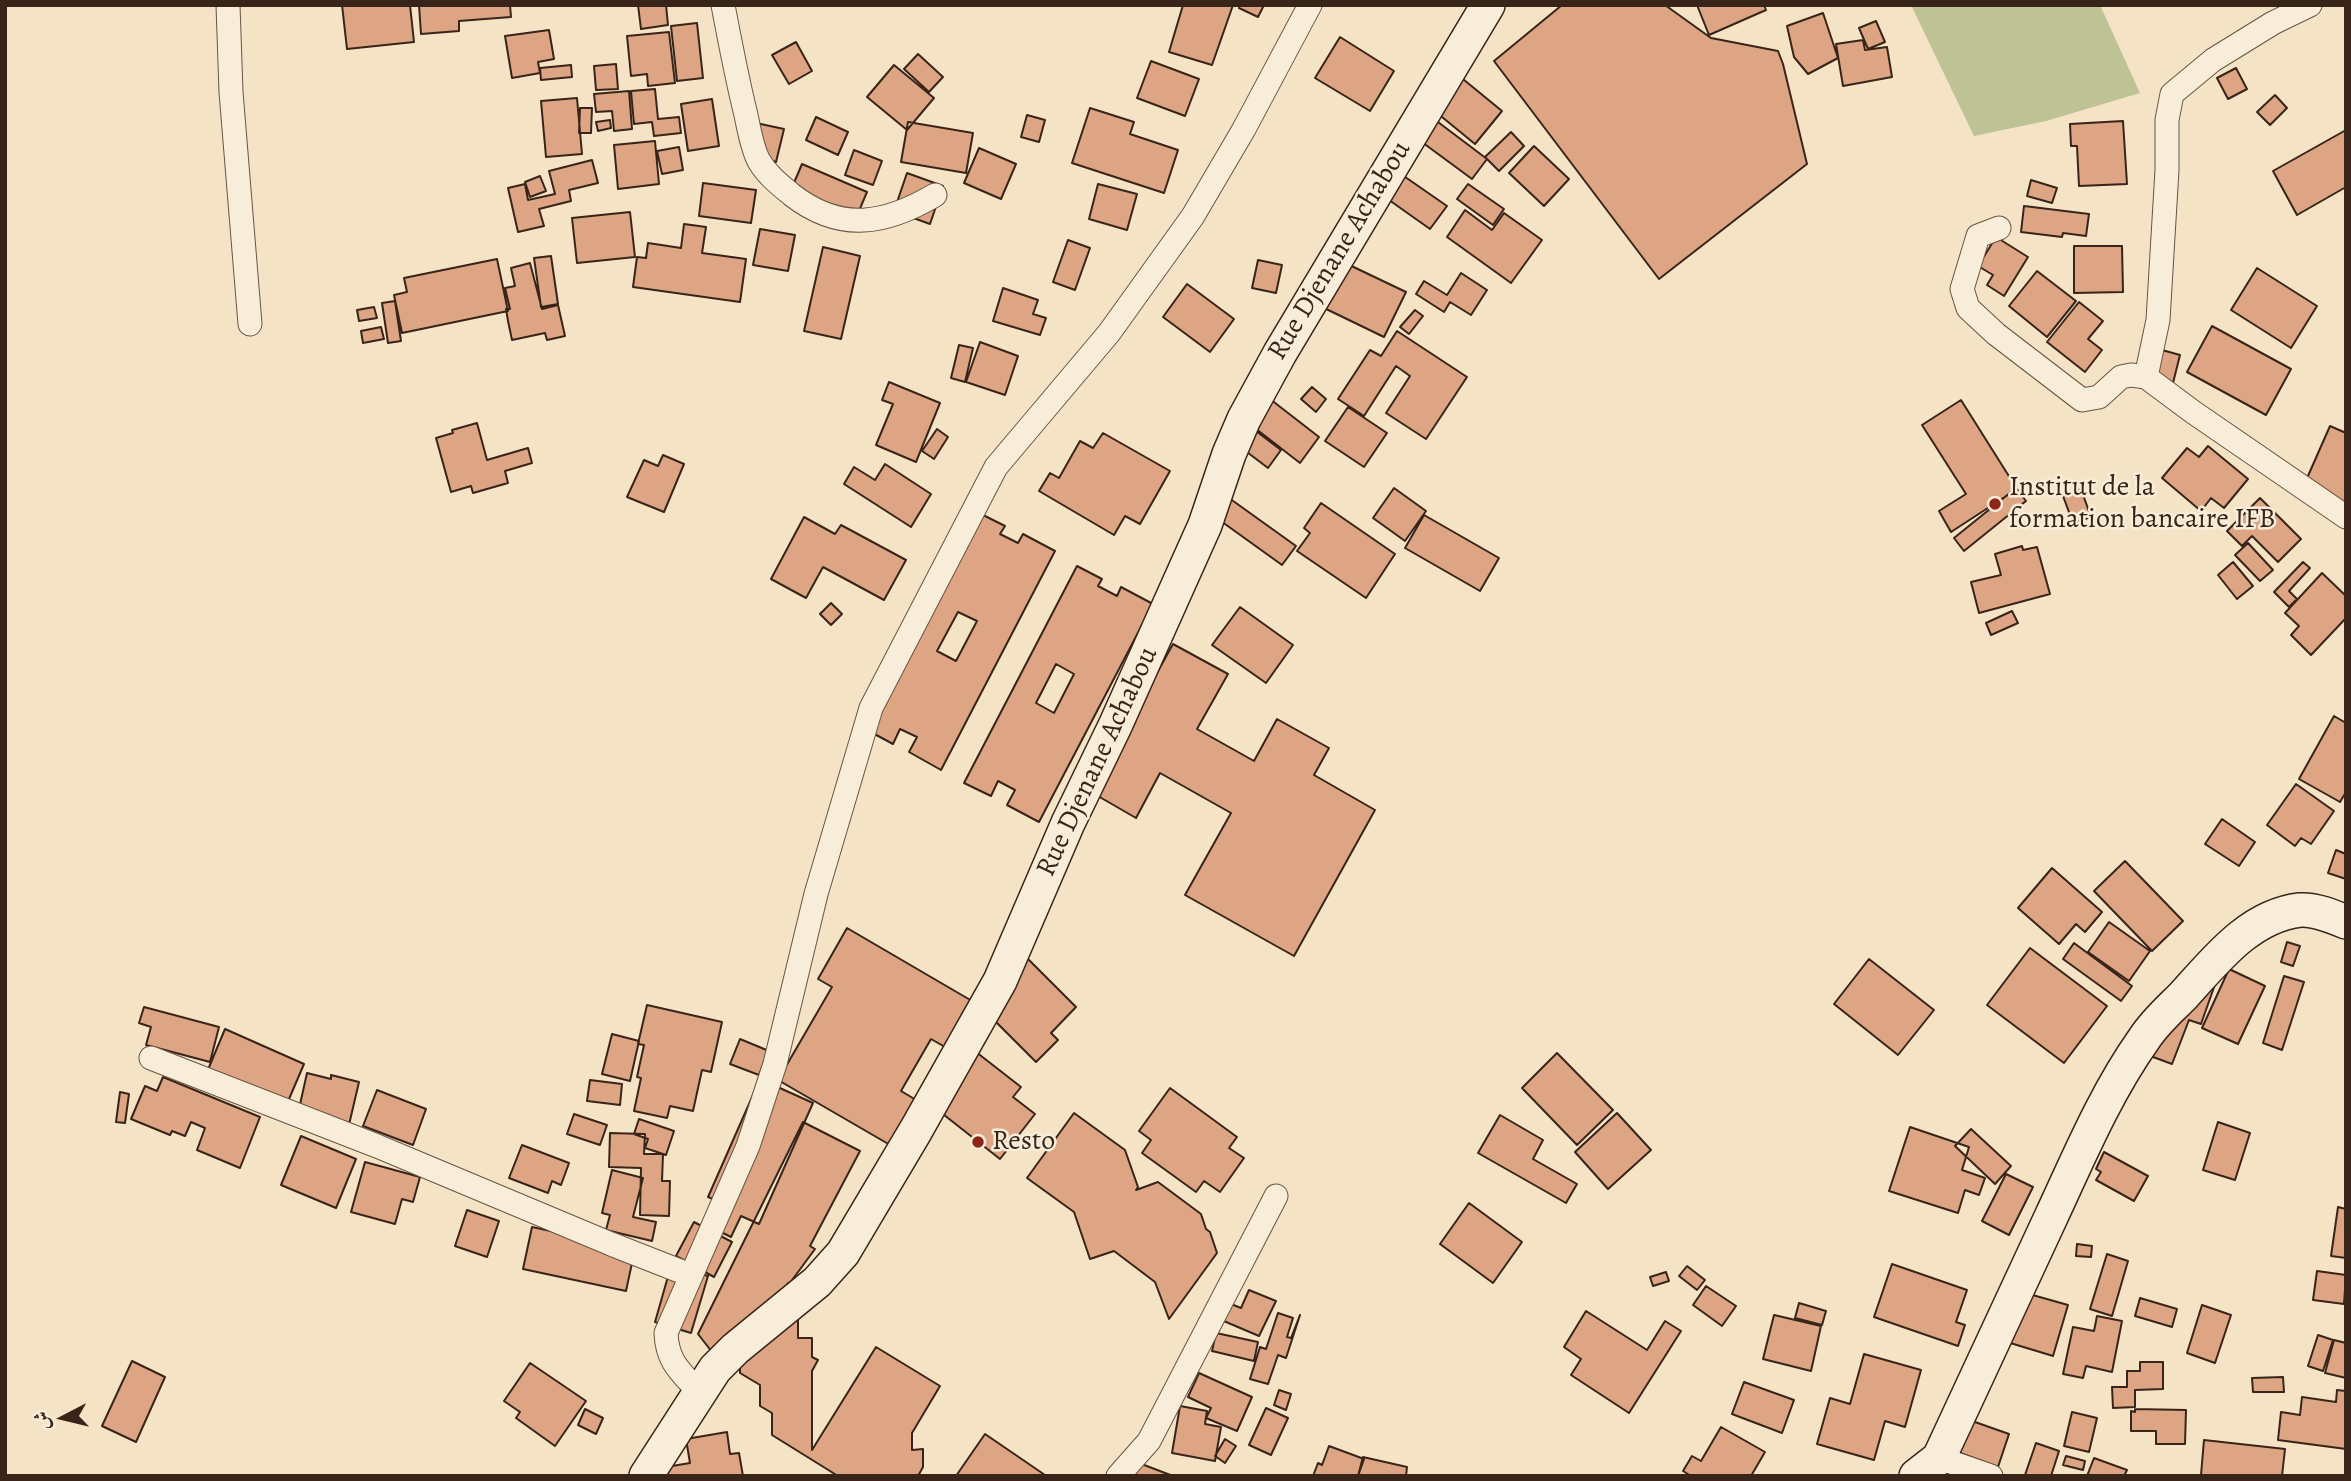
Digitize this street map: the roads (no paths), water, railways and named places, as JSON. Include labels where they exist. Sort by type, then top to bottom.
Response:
[{"type":"main road","name":"Rue Djenane Achabou","points":[[646,1476],[715,1369],[735,1349],[817,1282],[843,1253],[916,1130],[1000,981],[1068,823],[1115,726],[1205,525],[1244,419],[1287,341],[1488,5]]},
{"type":"main road","points":[[1927,1467],[2104,1105],[2157,1021],[2183,996],[2204,969],[2249,930],[2278,916],[2302,910],[2329,915],[2346,922]]},
{"type":"street","points":[[228,5],[231,92],[250,324]]},
{"type":"street","points":[[723,5],[748,125],[759,160],[774,181],[799,201],[823,214],[861,222],[891,217],[935,195]]},
{"type":"street","points":[[699,1392],[672,1363],[666,1345],[669,1321],[748,1146],[775,1064],[816,894],[872,708],[996,467],[1109,333],[1193,216],[1244,129],[1310,5]]},
{"type":"street","points":[[2146,377],[2158,320],[2167,170],[2167,120],[2172,94],[2213,60],[2273,23],[2310,5]]},
{"type":"street","points":[[1999,228],[1978,236],[1962,289],[1968,308],[2006,342],[2082,400],[2099,397],[2121,377],[2146,377],[2346,517]]},
{"type":"street","points":[[151,1058],[377,1146],[690,1275]]},
{"type":"street","points":[[1118,1476],[1149,1441],[1276,1196]]},
{"type":"street","points":[[1927,1467],[1991,1476]]},
{"type":"place","name":"Institut de la formation bancaire IFB","points":[[1995,504]]},
{"type":"place","name":"Resto","points":[[978,1142]]}]
